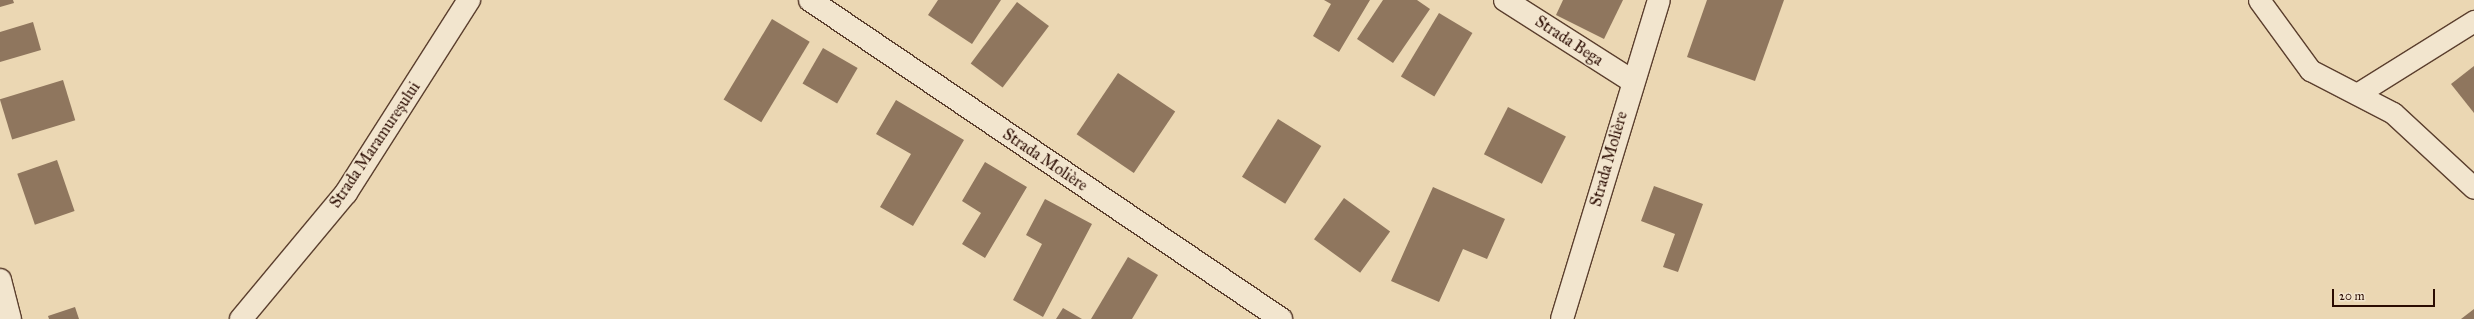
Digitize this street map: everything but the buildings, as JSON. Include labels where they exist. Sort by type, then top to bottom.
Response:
[{"type":"street","name":"Strada Maramureșului","points":[[241,319],[346,193],[469,0]]},
{"type":"street","name":"Strada Molière","points":[[810,0],[1281,319]]},
{"type":"street","name":"Strada Bega","points":[[1505,0],[1632,81]]},
{"type":"street","name":"Strada Molière","points":[[1562,319],[1632,81],[1659,0]]},
{"type":"street","points":[[0,280],[10,319]]},
{"type":"lane","points":[[2259,0],[2310,70],[2393,113],[2474,188]]},
{"type":"lane","points":[[2356,94],[2474,21]]}]
